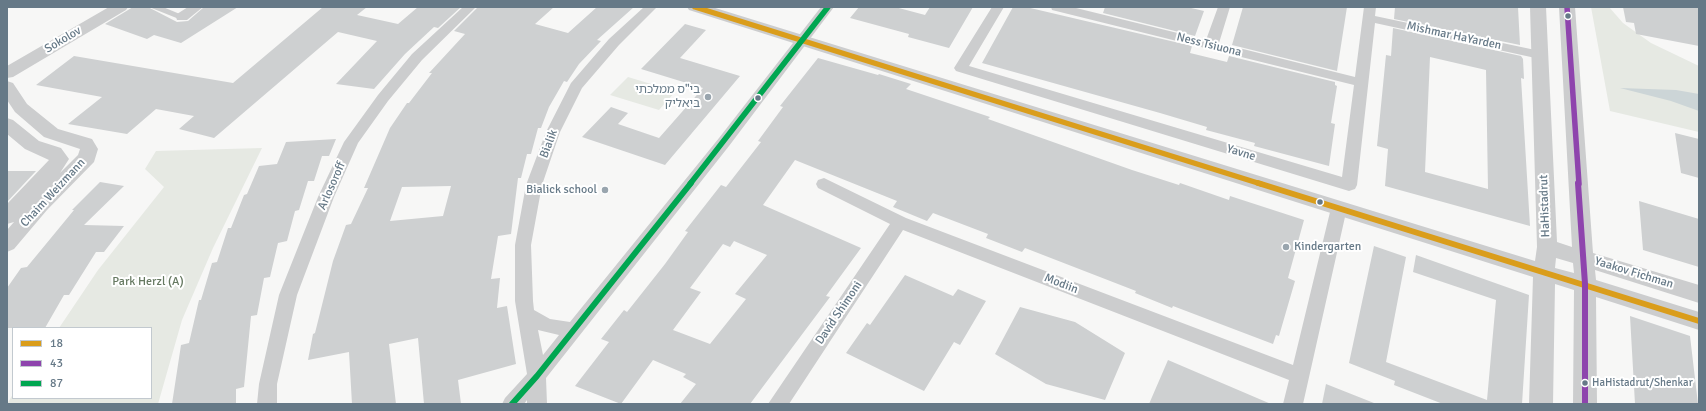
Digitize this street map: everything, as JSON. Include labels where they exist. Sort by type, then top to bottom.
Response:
[{"type":"street","name":"Sokolov","points":[[7,73],[120,7]]},
{"type":"street","points":[[154,7],[182,17],[197,7]]},
{"type":"street","name":"Arlosoroff","points":[[267,404],[268,384],[288,295],[326,197],[351,142],[383,98],[417,57],[470,7]]},
{"type":"street","name":"Bialik","points":[[537,404],[537,376],[524,301],[523,245],[534,185],[553,132],[576,86],[614,42],[651,7]]},
{"type":"street","name":"Yaakov Fichman","points":[[695,7],[1544,271],[1699,321]]},
{"type":"street","points":[[512,404],[537,376],[828,7]]},
{"type":"street","name":"Yavne","points":[[998,7],[961,68],[1349,186],[1369,12]]},
{"type":"street","name":"Ness Tsiuona","points":[[1057,7],[1362,83]]},
{"type":"street","points":[[1212,46],[1224,7]]},
{"type":"street","name":"HaHistadrut","points":[[1538,7],[1547,247],[1544,271],[1541,404]]},
{"type":"street","points":[[1567,7],[1585,284],[1585,404]]},
{"type":"street","name":"Mishmar HaYarden","points":[[1369,12],[1540,55]]},
{"type":"street","name":"Chaim Weizmann","points":[[7,87],[21,108],[51,133],[85,143],[89,149],[87,157],[40,205],[7,244]]},
{"type":"street","name":"Chaim Weizmann","points":[[7,124],[32,145],[54,153],[59,159],[57,164],[7,217]]},
{"type":"street","name":"Modiin","points":[[824,184],[900,222],[1300,376]]},
{"type":"street","points":[[1293,404],[1339,208]]},
{"type":"street","name":"David Shimoni","points":[[778,404],[900,222]]},
{"type":"street","name":"Yaakov Fichman","points":[[1547,247],[1699,294]]},
{"type":"street","points":[[526,314],[546,326],[573,330]]},
{"type":"green space","points":[[1591,7],[1609,7],[1623,23],[1651,43],[1699,66],[1699,132],[1610,111]]},
{"type":"green space","points":[[628,77],[676,91],[659,110],[610,95]]},
{"type":"green space","name":"Park Herzl (A)","points":[[262,148],[213,248],[182,320],[158,404],[7,404],[12,396],[12,399],[152,399],[152,327],[60,327],[98,270],[164,187],[145,169],[156,151]]},
{"type":"shaded area","points":[[1620,88],[1676,90],[1699,94],[1699,111],[1671,101]]},
{"type":"building","points":[[133,7],[148,7],[177,22],[188,21],[204,7],[238,7],[181,43],[154,35],[147,39],[105,24]]},
{"type":"building","points":[[323,7],[367,7],[357,15],[398,24],[418,7],[461,7],[438,28],[434,27],[405,54],[374,89],[336,84],[377,41],[338,32],[214,138],[179,129],[194,116],[156,109],[127,134],[68,124],[102,97],[36,85],[74,56],[233,83]]},
{"type":"building","points":[[478,7],[554,7],[535,24],[568,33],[597,7],[634,7],[597,40],[601,41],[579,64],[567,82],[564,81],[549,107],[541,128],[538,128],[531,154],[527,154],[521,178],[518,178],[511,234],[498,236],[491,279],[500,278],[497,308],[507,306],[516,364],[458,380],[461,404],[424,404],[418,338],[389,344],[396,404],[352,404],[349,352],[308,360],[313,334],[315,333],[333,261],[346,225],[351,224],[368,188],[364,188],[390,128],[407,103],[409,103],[432,73],[429,73],[465,34],[454,31]],"holes":[[[451,186],[443,216],[390,221],[402,187]]]},
{"type":"building","points":[[859,7],[895,7],[925,15],[930,7],[973,7],[949,48],[908,37],[909,34],[850,18]]},
{"type":"building","points":[[1013,7],[1026,7],[1192,46],[1190,53],[1227,62],[1229,56],[1335,82],[1335,85],[1337,86],[1331,123],[1335,124],[1329,166],[1254,146],[1255,143],[1206,130],[1207,127],[1160,113],[982,63]]},
{"type":"building","points":[[1105,7],[1187,7],[1204,11],[1195,36],[1103,13]]},
{"type":"building","points":[[1243,7],[1347,7],[1337,71],[1232,45]]},
{"type":"building","points":[[1395,7],[1518,7],[1520,45],[1394,19]]},
{"type":"building","points":[[1623,7],[1699,7],[1699,46],[1636,34],[1634,23],[1626,22]]},
{"type":"building","name":"בי\"ס ממלכתי ביאליק","points":[[685,24],[706,30],[680,58],[740,76],[665,165],[582,137],[611,107],[628,113],[618,124],[659,138],[703,88],[641,69]]},
{"type":"building","points":[[1393,28],[1521,56],[1523,59],[1524,79],[1521,78],[1530,226],[1385,186],[1388,149],[1377,146],[1386,55],[1391,56]],"holes":[[[1430,57],[1486,70],[1488,189],[1425,172]]]},
{"type":"building","points":[[818,58],[911,84],[906,89],[990,117],[988,119],[1132,170],[1179,185],[1180,183],[1229,200],[1230,196],[1304,220],[1288,278],[1295,281],[1279,336],[1276,335],[1273,344],[1173,306],[1172,308],[1135,293],[1136,291],[1025,248],[1022,252],[986,238],[988,234],[933,213],[927,221],[893,207],[897,201],[795,160],[763,205],[861,248],[826,296],[830,297],[750,404],[680,404],[696,384],[683,377],[686,374],[653,360],[621,404],[575,386],[609,342],[601,339],[624,310],[627,312],[665,264],[688,232],[685,231],[721,185],[726,187],[761,142],[758,141],[783,107],[780,106]],"holes":[[[734,241],[767,255],[735,294],[746,299],[710,344],[673,330],[701,292],[690,288],[723,244],[730,247]]]},
{"type":"building","points":[[1675,133],[1699,139],[1699,178],[1681,173]]},
{"type":"building","points":[[336,139],[329,156],[322,156],[314,181],[308,181],[299,210],[295,211],[287,241],[278,243],[270,277],[264,278],[257,315],[251,316],[244,387],[236,389],[236,404],[172,404],[181,345],[189,343],[199,300],[201,300],[212,263],[217,262],[228,228],[231,228],[244,195],[247,194],[259,166],[277,164],[286,142]]},
{"type":"building","points":[[7,171],[36,171],[7,202]]},
{"type":"building","points":[[100,182],[124,186],[84,225],[124,226],[104,252],[96,252],[69,295],[64,295],[46,327],[7,328],[7,288],[21,268],[27,267],[74,210],[72,210]]},
{"type":"building","points":[[1639,201],[1699,219],[1699,267],[1643,250]]},
{"type":"building","points":[[1374,246],[1406,257],[1386,362],[1487,400],[1496,300],[1413,272],[1416,255],[1529,295],[1522,404],[1443,404],[1394,385],[1395,381],[1349,363]]},
{"type":"building","points":[[905,275],[953,296],[958,289],[986,301],[960,345],[954,342],[924,391],[846,353],[867,323],[870,325]]},
{"type":"building","points":[[1020,307],[1075,322],[1125,353],[1105,400],[1046,384],[995,354]]},
{"type":"building","points":[[1630,316],[1690,336],[1698,404],[1635,404]]},
{"type":"building","points":[[1168,360],[1271,404],[1149,404]]},
{"type":"building","points":[[1326,384],[1374,403],[1374,404],[1322,404]]},
{"type":"transit line","name":"18","points":[[695,7],[1699,321]]},
{"type":"transit line","name":"87","points":[[512,404],[537,376],[724,142],[828,7]]},
{"type":"transit line","name":"43","points":[[1567,7],[1585,284],[1585,404]]},
{"type":"place","name":"בי\"ס ממלכתי ביאליק","points":[[708,97]]},
{"type":"place","name":"Bialick school","points":[[605,190]]},
{"type":"place","name":"Kindergarten","points":[[1286,247]]},
{"type":"place","name":"HaHistadrut/Shenkar","points":[[1585,383]]}]
